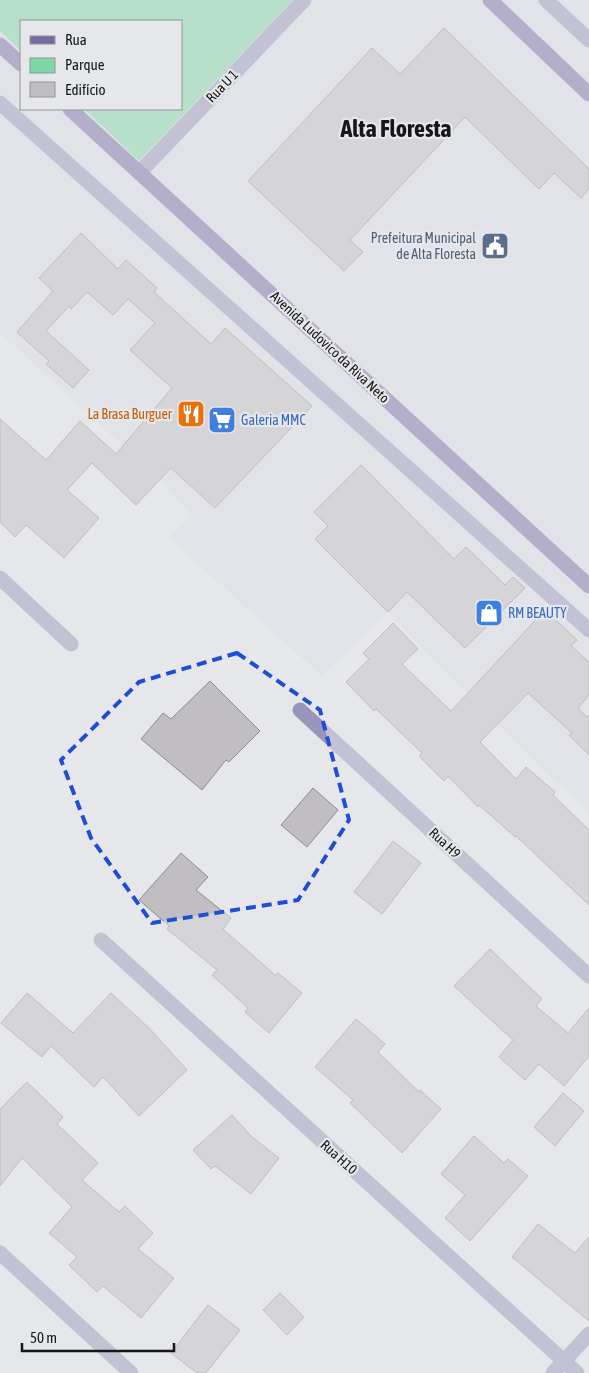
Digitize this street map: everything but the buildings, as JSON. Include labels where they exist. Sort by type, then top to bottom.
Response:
[{"type":"street","name":"Rua U 1","points":[[140,172],[304,0]]},
{"type":"street","points":[[490,0],[589,94]]},
{"type":"street","points":[[546,0],[589,40]]},
{"type":"street","points":[[0,45],[20,63]]},
{"type":"street","points":[[0,103],[589,630]]},
{"type":"street","name":"Avenida Ludovico da Riva Neto","points":[[71,110],[589,586]]},
{"type":"street","points":[[0,578],[71,644]]},
{"type":"street","name":"Rua H9","points":[[300,710],[589,976]]},
{"type":"street","name":"Rua H10","points":[[101,940],[578,1373]]},
{"type":"street","points":[[0,1253],[131,1373]]},
{"type":"street","points":[[554,1373],[589,1334]]},
{"type":"highlighted area","points":[[237,653],[320,710],[349,820],[298,900],[152,923],[91,838],[61,760],[139,682]]},
{"type":"shaded area","points":[[0,0],[589,0],[589,812],[527,754],[437,664],[389,611],[322,676],[169,538],[191,515],[158,478],[0,333]]},
{"type":"green space","points":[[0,0],[293,0],[139,161],[85,110],[182,110],[182,20],[20,20],[20,50],[0,31]]},
{"type":"place","name":"Prefeitura Municipal de Alta Floresta","points":[[495,246]]},
{"type":"place","name":"La Brasa Burguer","points":[[191,414]]},
{"type":"place","name":"Galeria MMC","points":[[222,420]]},
{"type":"place","name":"RM BEAUTY","points":[[489,613]]},
{"type":"district","name":"Alta Floresta","points":[[396,128]]}]
